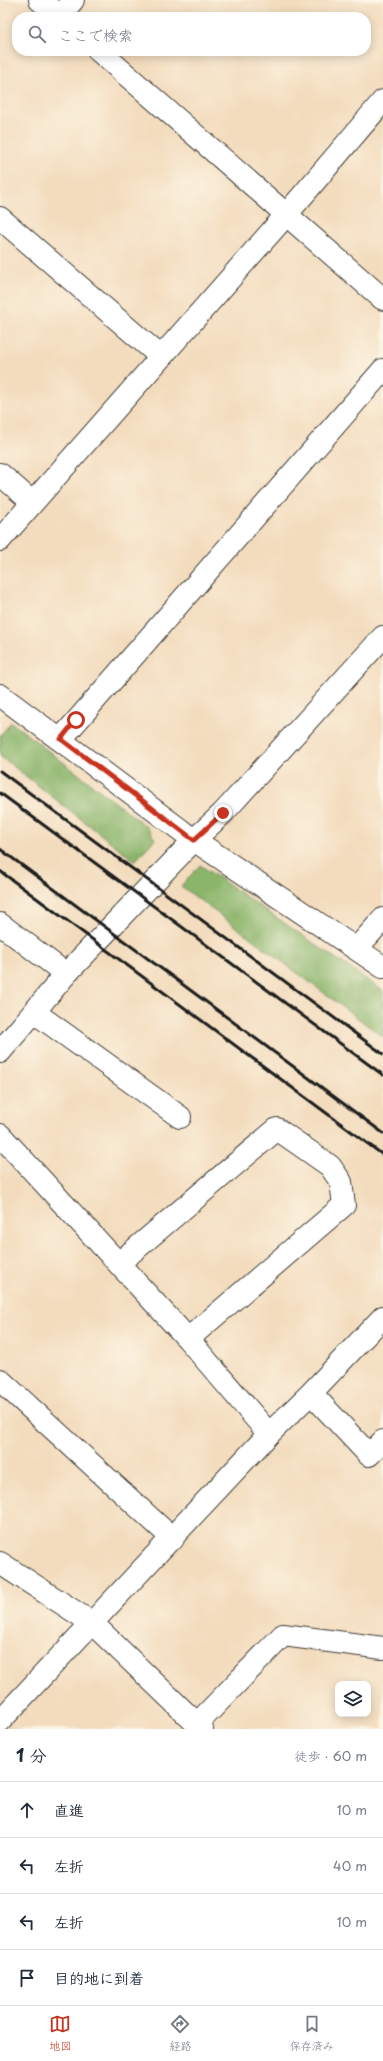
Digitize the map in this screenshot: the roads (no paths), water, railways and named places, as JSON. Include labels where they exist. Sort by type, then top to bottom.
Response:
[{"type":"street","points":[[40,0],[54,12]]},
{"type":"street","points":[[64,12],[73,0]]},
{"type":"street","points":[[105,56],[383,299]]},
{"type":"street","points":[[0,540],[286,215],[383,101]]},
{"type":"street","points":[[0,218],[161,357]]},
{"type":"street","points":[[61,739],[383,370]]},
{"type":"street","points":[[0,474],[32,502]]},
{"type":"street","points":[[0,1052],[66,974],[194,840],[223,813],[383,637]]},
{"type":"street","points":[[0,695],[61,739],[194,840],[242,874],[357,948],[383,967]]},
{"type":"street","points":[[357,948],[383,920]]},
{"type":"street","points":[[0,924],[66,974]]},
{"type":"street","points":[[34,1012],[180,1117]]},
{"type":"street","points":[[119,1263],[277,1129],[330,1166],[341,1182],[344,1205],[188,1339]]},
{"type":"street","points":[[0,1135],[188,1339],[269,1434]]},
{"type":"street","points":[[0,1722],[269,1434],[383,1316]]},
{"type":"street","points":[[0,1380],[173,1538]]},
{"type":"street","points":[[310,1393],[369,1455],[383,1441]]},
{"type":"street","points":[[0,1564],[92,1622],[199,1726],[283,1635],[383,1648]]},
{"type":"railway","points":[[0,771],[383,1054]]},
{"type":"railway","points":[[0,793],[383,1075]]},
{"type":"railway","points":[[0,849],[383,1133]]},
{"type":"railway","points":[[0,871],[383,1155]]}]
